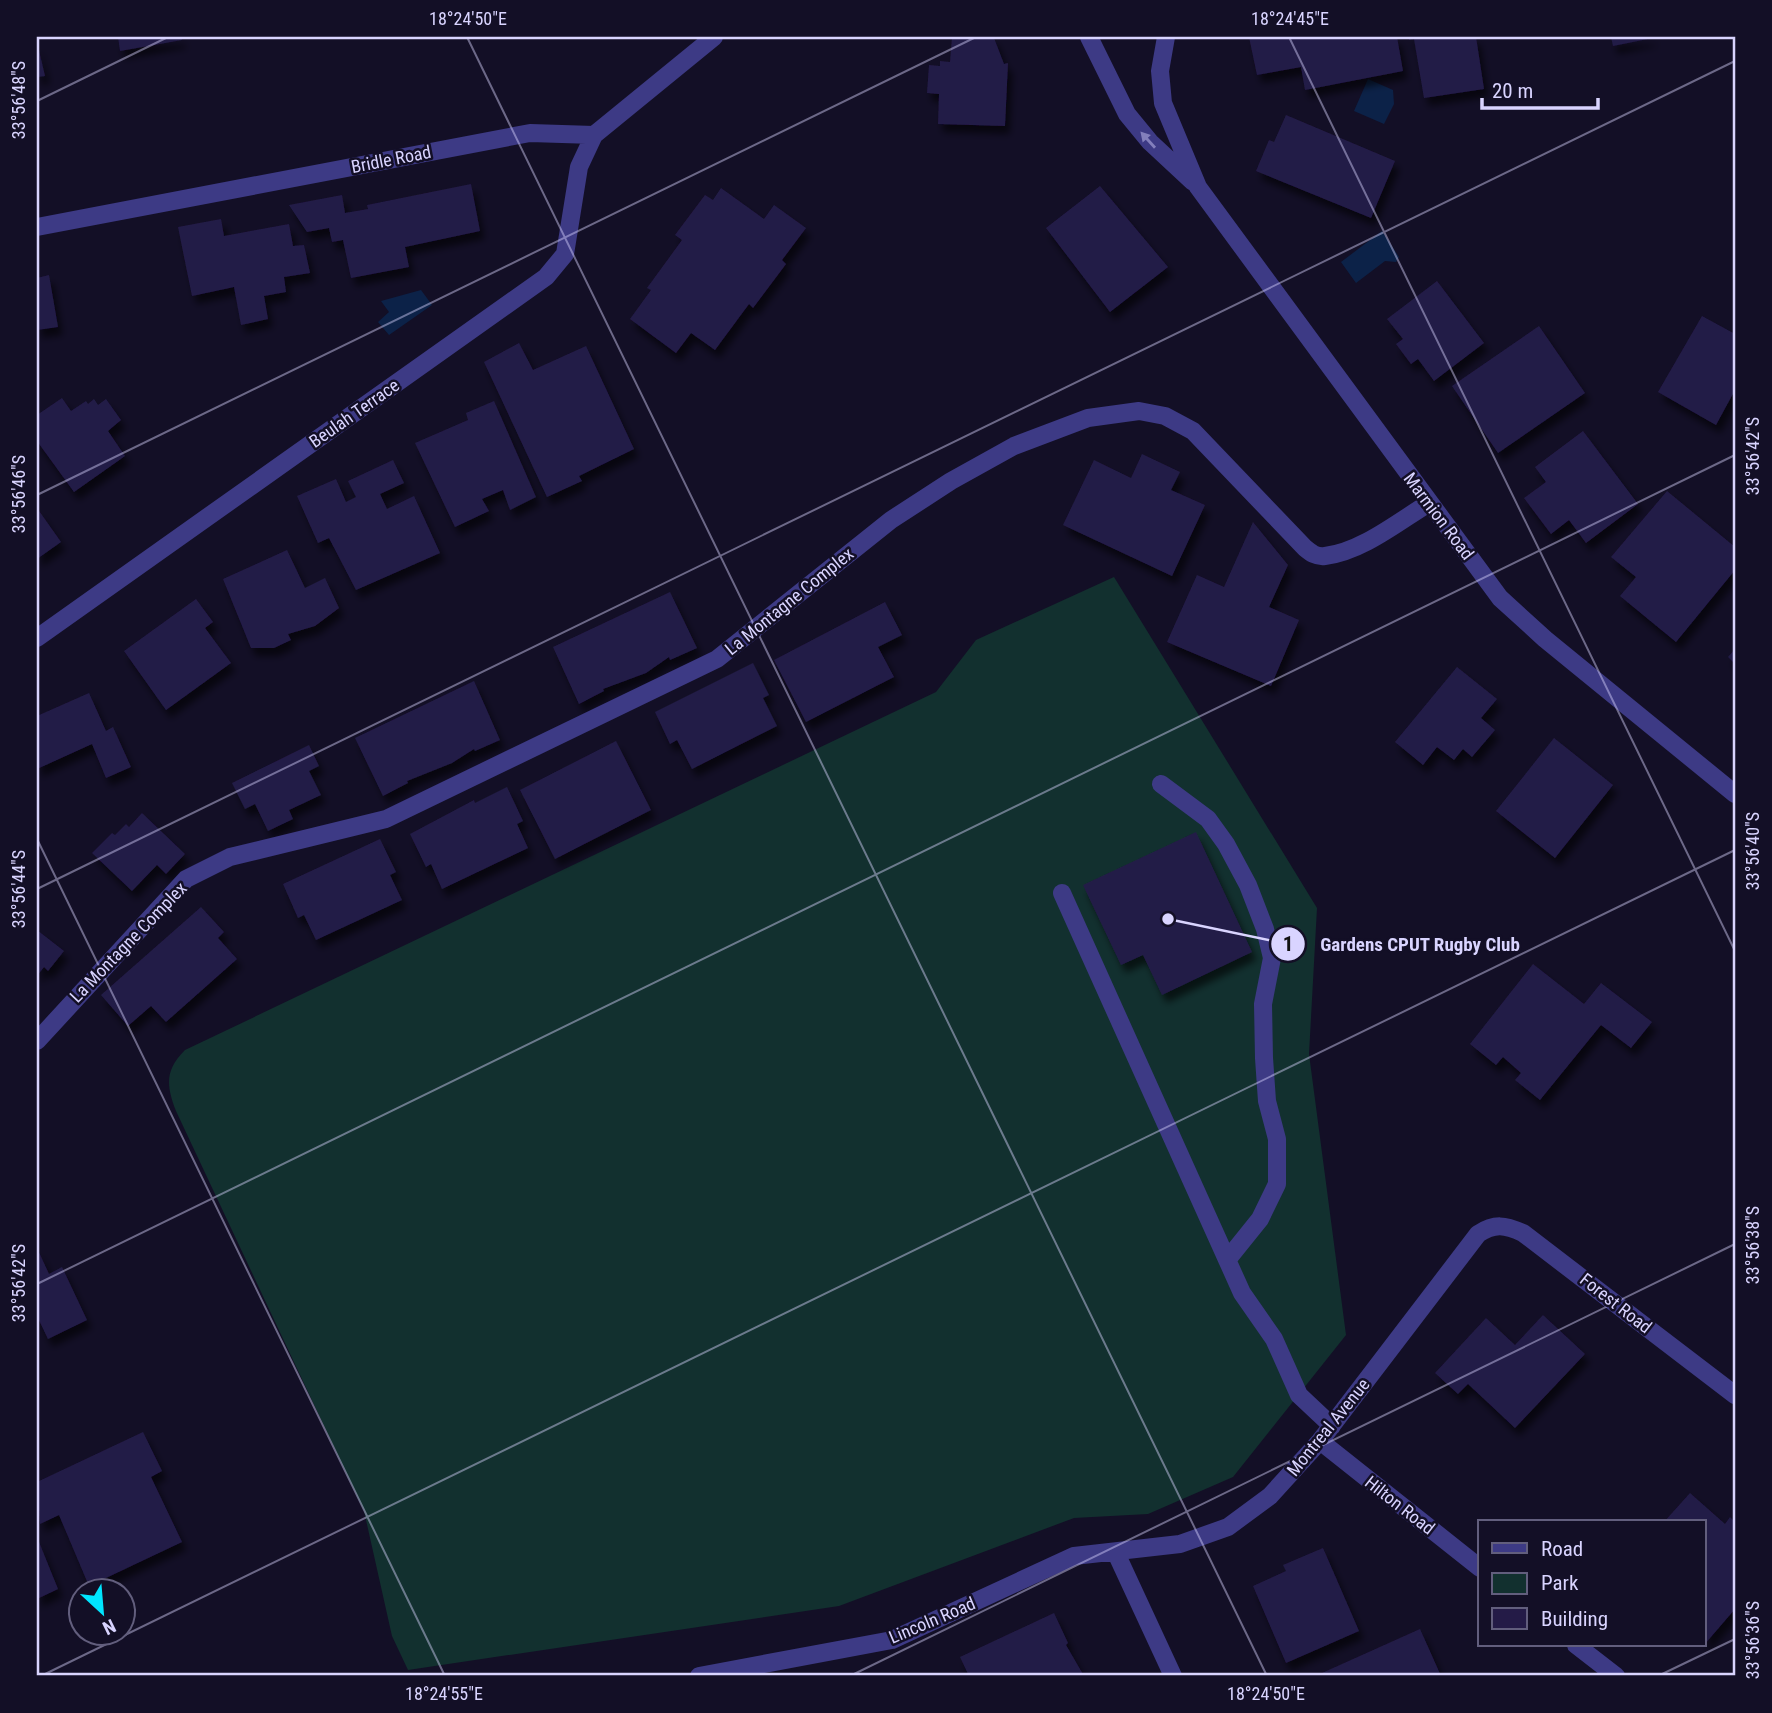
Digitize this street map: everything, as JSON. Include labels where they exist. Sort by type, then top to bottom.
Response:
[{"type":"street","points":[[594,135],[714,37]]},
{"type":"street","name":"Marmion Road","points":[[1089,37],[1127,114],[1164,157],[1198,187],[1500,598],[1735,794]]},
{"type":"street","name":"Marmion Road","points":[[1166,37],[1160,71],[1163,103],[1198,187]]},
{"type":"street","name":"Bridle Road","points":[[37,227],[530,133],[594,135]]},
{"type":"street","name":"Beulah Terrace","points":[[37,638],[546,277],[565,254],[579,167],[594,135]]},
{"type":"street","name":"La Montagne Complex","points":[[37,1041],[186,880],[206,867],[230,857],[361,827],[397,815],[716,659],[891,520],[951,481],[1014,446],[1053,429],[1113,412],[1139,411],[1165,416],[1193,430],[1304,548],[1316,556],[1325,556],[1368,540],[1429,503]]},
{"type":"street","points":[[1161,784],[1208,818],[1226,844],[1248,885],[1265,929],[1272,958],[1263,1004],[1264,1058],[1267,1101],[1277,1139],[1277,1184],[1260,1219],[1227,1260]]},
{"type":"street","points":[[1062,893],[1241,1293],[1274,1339],[1299,1395],[1332,1426]]},
{"type":"street","name":"Forest Road","points":[[1491,1226],[1506,1226],[1523,1233],[1735,1395]]},
{"type":"street","name":"Montreal Avenue","points":[[1116,1553],[1180,1544],[1228,1527],[1270,1496],[1332,1426],[1478,1234],[1491,1226]]},
{"type":"street","name":"Hilton Road","points":[[1320,1441],[1478,1566]]},
{"type":"street","points":[[1116,1553],[1173,1676]]},
{"type":"street","name":"Lincoln Road","points":[[699,1676],[892,1640],[1074,1556],[1116,1553]]},
{"type":"street","points":[[1578,1646],[1616,1676]]},
{"type":"green space","points":[[1114,577],[1317,908],[1309,1054],[1346,1335],[1233,1477],[1148,1514],[1074,1518],[839,1606],[408,1670],[392,1636],[364,1511],[176,1111],[170,1093],[169,1078],[178,1057],[185,1050],[936,692],[976,640]]},
{"type":"water","points":[[1368,79],[1393,90],[1394,104],[1384,124],[1354,111]]},
{"type":"water","points":[[1382,231],[1399,257],[1396,262],[1385,261],[1356,283],[1341,262]]},
{"type":"water","points":[[421,290],[432,305],[389,335],[378,322],[389,312],[381,301]]},
{"type":"building","points":[[118,37],[181,37],[182,40],[120,51]]},
{"type":"building","points":[[952,37],[994,38],[1004,64],[1008,63],[1005,126],[938,124],[939,94],[927,93],[929,65],[940,66],[940,61],[950,62]]},
{"type":"building","points":[[1249,37],[1397,37],[1403,71],[1305,90],[1301,67],[1257,75]]},
{"type":"building","points":[[1409,37],[1476,37],[1484,89],[1424,98],[1414,39],[1409,40]]},
{"type":"building","points":[[1611,37],[1653,37],[1653,38],[1613,46]]},
{"type":"building","points":[[37,42],[45,76],[37,77]]},
{"type":"building","points":[[1286,115],[1395,161],[1371,218],[1256,171],[1269,140],[1274,142]]},
{"type":"building","points":[[471,184],[480,231],[405,247],[409,267],[351,278],[343,240],[332,242],[329,228],[307,232],[289,205],[342,195],[345,213],[368,209],[367,205]]},
{"type":"building","points":[[1100,186],[1168,267],[1110,312],[1046,228]]},
{"type":"building","points":[[721,188],[764,219],[774,205],[806,228],[782,260],[786,264],[753,308],[749,304],[715,350],[691,333],[676,353],[630,319],[651,290],[647,288],[682,240],[675,235],[705,195],[713,200]]},
{"type":"building","points":[[221,219],[224,236],[289,224],[293,246],[304,245],[310,273],[284,277],[286,292],[264,296],[268,319],[241,325],[234,287],[192,296],[178,227]]},
{"type":"building","points":[[49,275],[58,327],[37,330],[37,278]]},
{"type":"building","points":[[1437,281],[1484,343],[1434,381],[1418,359],[1411,364],[1396,344],[1403,339],[1387,319]]},
{"type":"building","points":[[1702,316],[1735,334],[1735,390],[1716,425],[1658,392]]},
{"type":"building","points":[[1539,326],[1585,393],[1498,453],[1452,386]]},
{"type":"building","points":[[519,343],[533,370],[586,346],[634,449],[579,476],[582,481],[547,497],[484,362]]},
{"type":"building","points":[[62,398],[71,411],[86,401],[88,404],[94,399],[98,405],[106,399],[121,420],[108,431],[125,456],[74,492],[37,441],[37,415]]},
{"type":"building","points":[[494,401],[536,497],[510,510],[503,490],[482,499],[489,511],[455,527],[415,443],[468,420],[466,413]]},
{"type":"building","points":[[1583,431],[1638,504],[1586,543],[1569,520],[1551,534],[1524,498],[1546,482],[1535,467]]},
{"type":"building","points":[[1142,454],[1180,472],[1171,490],[1205,505],[1172,576],[1063,525],[1094,460],[1131,478]]},
{"type":"building","points":[[393,460],[404,483],[380,494],[387,509],[414,496],[440,553],[356,590],[329,538],[318,543],[297,496],[336,479],[346,502],[356,497],[348,481]]},
{"type":"building","points":[[1667,491],[1735,547],[1735,570],[1676,642],[1620,596],[1636,577],[1611,557]]},
{"type":"building","points":[[37,508],[61,542],[37,559]]},
{"type":"building","points":[[1253,522],[1288,565],[1269,607],[1299,620],[1271,686],[1167,642],[1197,575],[1224,587]]},
{"type":"building","points":[[287,550],[305,588],[325,578],[339,608],[315,626],[288,634],[291,640],[274,648],[251,648],[223,579]]},
{"type":"building","points":[[670,592],[697,648],[670,660],[669,657],[646,673],[603,689],[604,691],[579,704],[553,647]]},
{"type":"building","points":[[196,599],[213,622],[205,628],[231,663],[166,710],[124,651]]},
{"type":"building","points":[[885,602],[902,635],[878,647],[894,677],[806,722],[774,660]]},
{"type":"building","points":[[1735,649],[1735,664],[1728,657]]},
{"type":"building","points":[[753,663],[769,695],[763,698],[777,726],[692,769],[677,740],[670,744],[655,712]]},
{"type":"building","points":[[1457,667],[1497,699],[1481,718],[1495,730],[1472,757],[1463,749],[1454,760],[1437,747],[1423,765],[1395,742]]},
{"type":"building","points":[[474,681],[500,740],[475,751],[474,749],[452,763],[407,781],[408,783],[383,796],[355,738]]},
{"type":"building","points":[[89,693],[106,731],[113,727],[131,767],[106,778],[92,744],[37,769],[37,716]]},
{"type":"building","points":[[1554,738],[1613,785],[1555,858],[1496,811]]},
{"type":"building","points":[[616,741],[651,810],[555,859],[520,790]]},
{"type":"building","points":[[309,745],[319,766],[309,771],[321,795],[289,810],[293,819],[268,831],[255,804],[245,809],[232,783]]},
{"type":"building","points":[[507,787],[523,821],[517,824],[528,848],[442,889],[431,864],[426,867],[410,834],[474,800],[475,803]]},
{"type":"building","points":[[142,813],[185,854],[166,874],[157,865],[132,891],[92,853],[112,833],[115,835],[126,824],[129,827]]},
{"type":"building","points":[[1196,832],[1252,952],[1162,995],[1143,955],[1121,965],[1083,885]]},
{"type":"building","points":[[380,839],[396,872],[390,875],[402,900],[316,940],[304,915],[298,918],[283,884]]},
{"type":"building","points":[[201,907],[224,932],[218,938],[237,959],[166,1022],[151,1006],[128,1026],[101,995]]},
{"type":"building","points":[[37,930],[64,951],[48,971],[44,967],[37,976]]},
{"type":"building","points":[[1533,964],[1584,1004],[1601,983],[1652,1022],[1631,1048],[1601,1025],[1540,1100],[1515,1080],[1521,1073],[1503,1057],[1496,1065],[1470,1044]]},
{"type":"building","points":[[37,1248],[49,1274],[62,1267],[87,1320],[48,1339],[37,1316]]},
{"type":"building","points":[[1543,1315],[1585,1354],[1515,1428],[1468,1384],[1458,1394],[1435,1373],[1486,1318],[1515,1345]]},
{"type":"building","points":[[143,1432],[162,1471],[151,1477],[182,1542],[110,1576],[85,1576],[59,1515],[40,1524],[37,1482]]},
{"type":"building","points":[[1690,1493],[1725,1524],[1730,1517],[1735,1522],[1735,1609],[1706,1643],[1706,1520],[1666,1520]]},
{"type":"building","points":[[37,1537],[58,1589],[37,1599]]},
{"type":"building","points":[[1323,1548],[1359,1631],[1286,1663],[1253,1586],[1286,1571],[1283,1565]]},
{"type":"building","points":[[1054,1613],[1068,1643],[1066,1645],[1084,1676],[969,1676],[960,1657]]},
{"type":"building","points":[[1420,1629],[1441,1676],[1324,1676],[1322,1673]]},
{"type":"place","name":"Gardens CPUT Rugby Club","points":[[1168,919]]}]
